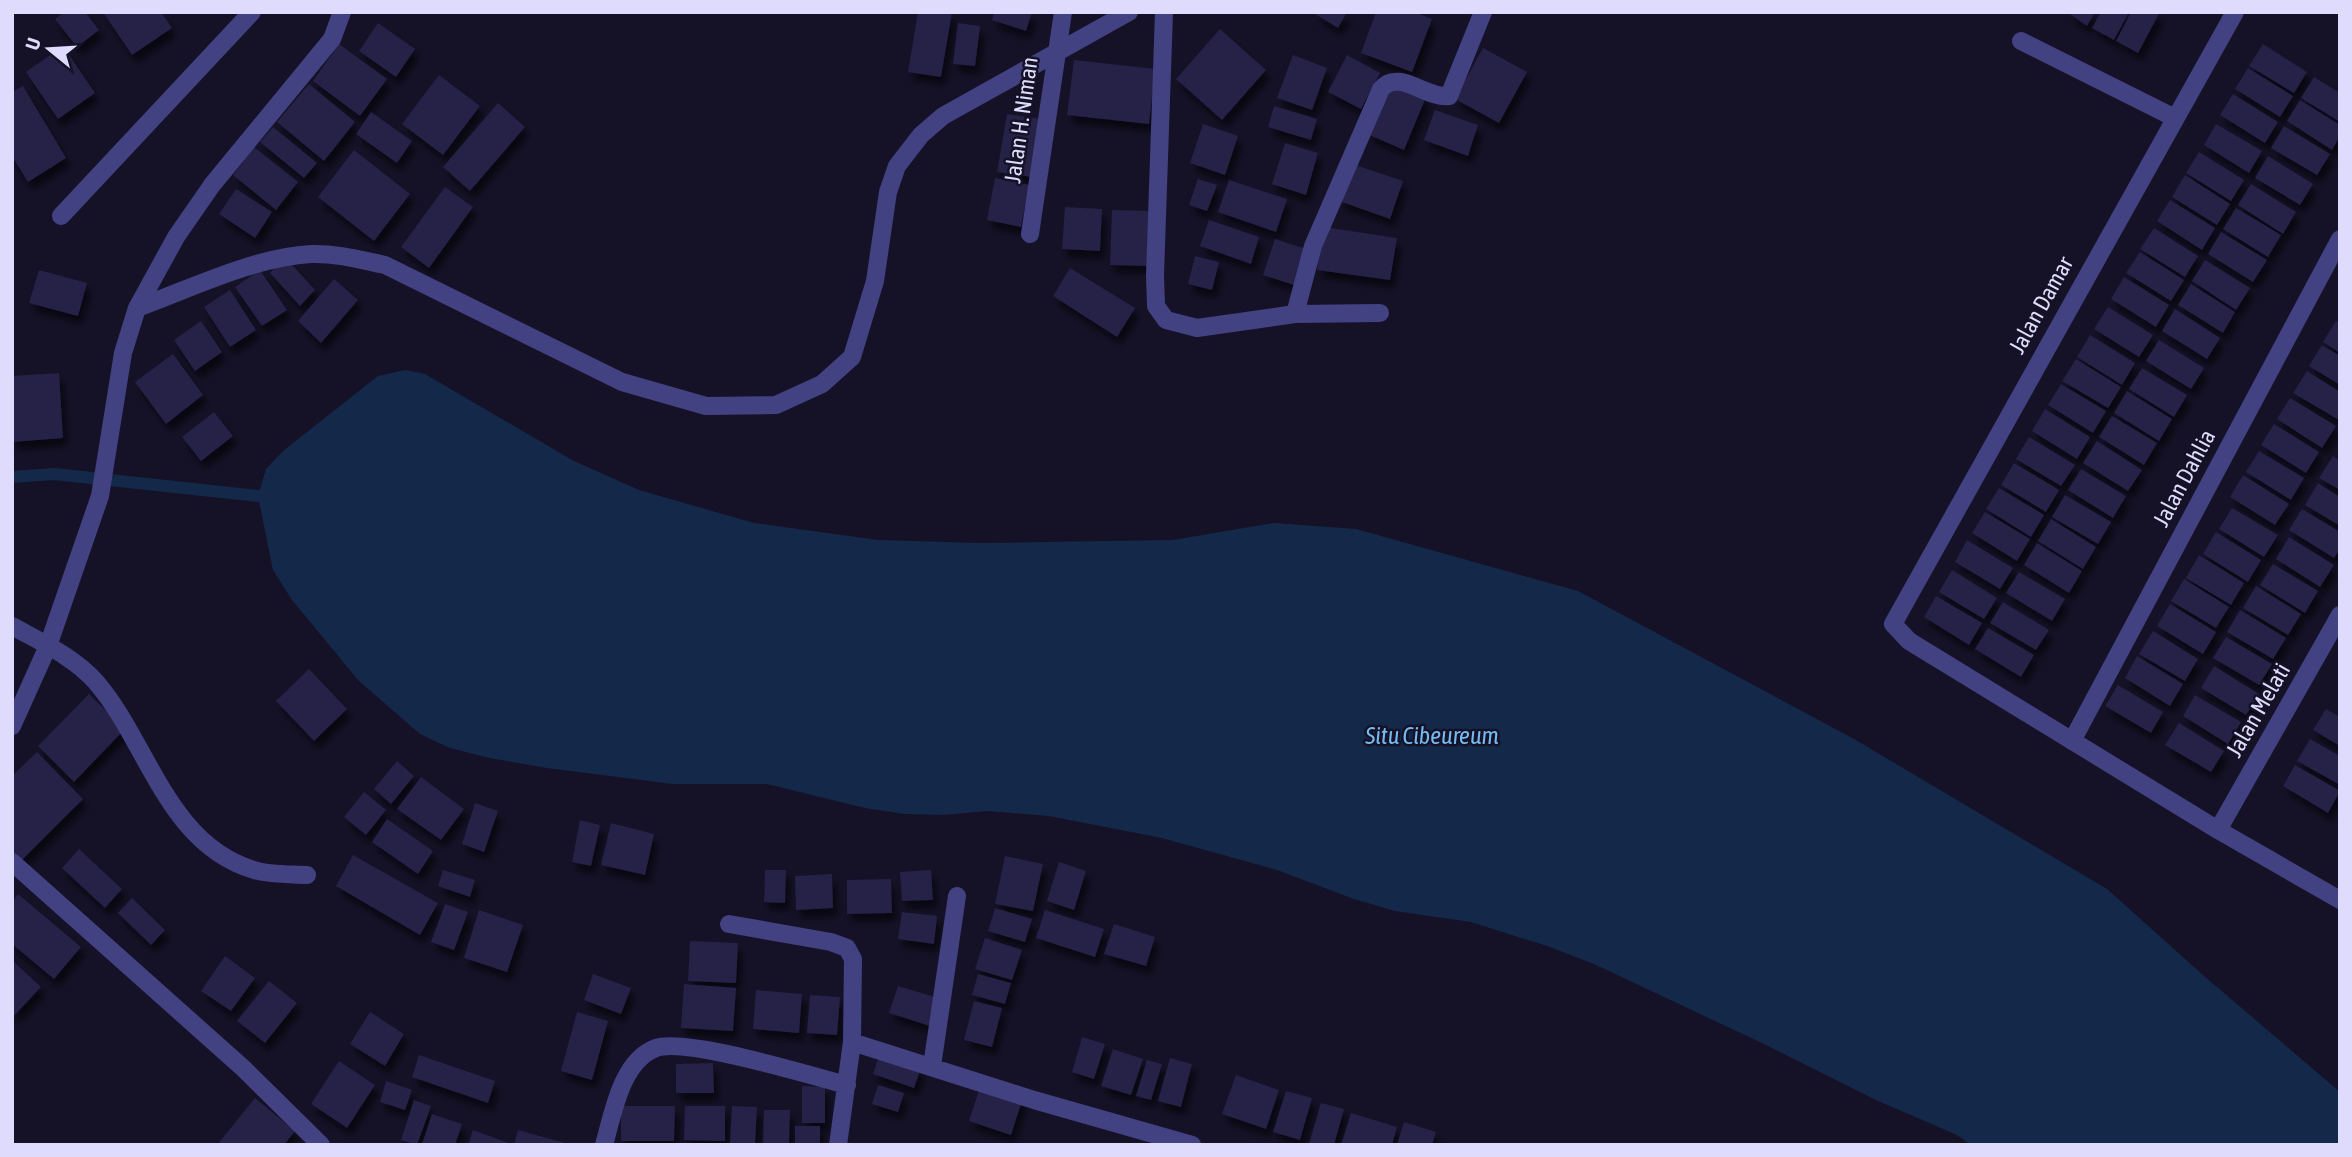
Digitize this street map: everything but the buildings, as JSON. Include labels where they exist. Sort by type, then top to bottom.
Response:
[{"type":"street","points":[[61,216],[252,12]]},
{"type":"street","points":[[12,726],[48,646],[100,496],[123,353],[137,309],[176,237],[212,185],[332,39],[342,12]]},
{"type":"street","name":"Jalan H. Niman","points":[[1030,234],[1055,51],[1063,12]]},
{"type":"street","points":[[137,309],[274,259],[312,254],[343,256],[385,265],[621,382],[706,406],[776,405],[822,384],[852,358],[875,281],[888,192],[897,166],[921,135],[943,116],[1129,12]]},
{"type":"street","points":[[1164,12],[1156,306],[1166,320],[1197,328],[1294,314],[1380,313]]},
{"type":"street","points":[[1294,314],[1313,246],[1383,87],[1396,80],[1439,97],[1449,96],[1483,12]]},
{"type":"street","name":"Jalan Damar","points":[[2072,741],[1909,640],[1893,624],[2235,12]]},
{"type":"street","points":[[2021,41],[2175,118]]},
{"type":"street","name":"Jalan Dahlia","points":[[2072,741],[2340,239]]},
{"type":"street","name":"Jalan Melati","points":[[2218,830],[2340,615]]},
{"type":"street","points":[[12,626],[80,666],[97,683],[166,798],[204,841],[255,870],[307,875]]},
{"type":"street","points":[[2072,741],[2340,900]]},
{"type":"street","points":[[12,862],[243,1068],[321,1145]]},
{"type":"street","points":[[932,1066],[957,896]]},
{"type":"street","points":[[729,925],[831,942],[847,948],[853,959],[852,1042],[838,1145]]},
{"type":"street","points":[[852,1042],[1034,1100],[1192,1145]]},
{"type":"street","points":[[604,1145],[621,1087],[637,1062],[657,1048],[693,1047],[847,1085]]},
{"type":"water","name":"Situ Cibeureum","points":[[405,370],[425,374],[574,461],[639,490],[754,523],[878,540],[980,543],[1173,540],[1274,523],[1356,529],[1578,591],[1854,739],[2107,889],[2340,1092],[2340,1145],[1971,1145],[1957,1135],[1876,1100],[1594,964],[1550,947],[1471,922],[1395,911],[1354,899],[1277,870],[1162,838],[1049,816],[987,811],[943,815],[905,814],[865,808],[767,784],[673,784],[547,768],[450,748],[420,734],[359,681],[292,600],[273,570],[258,496],[266,469],[283,451],[378,376]]},
{"type":"waterway","points":[[12,477],[54,474],[258,496]]}]
